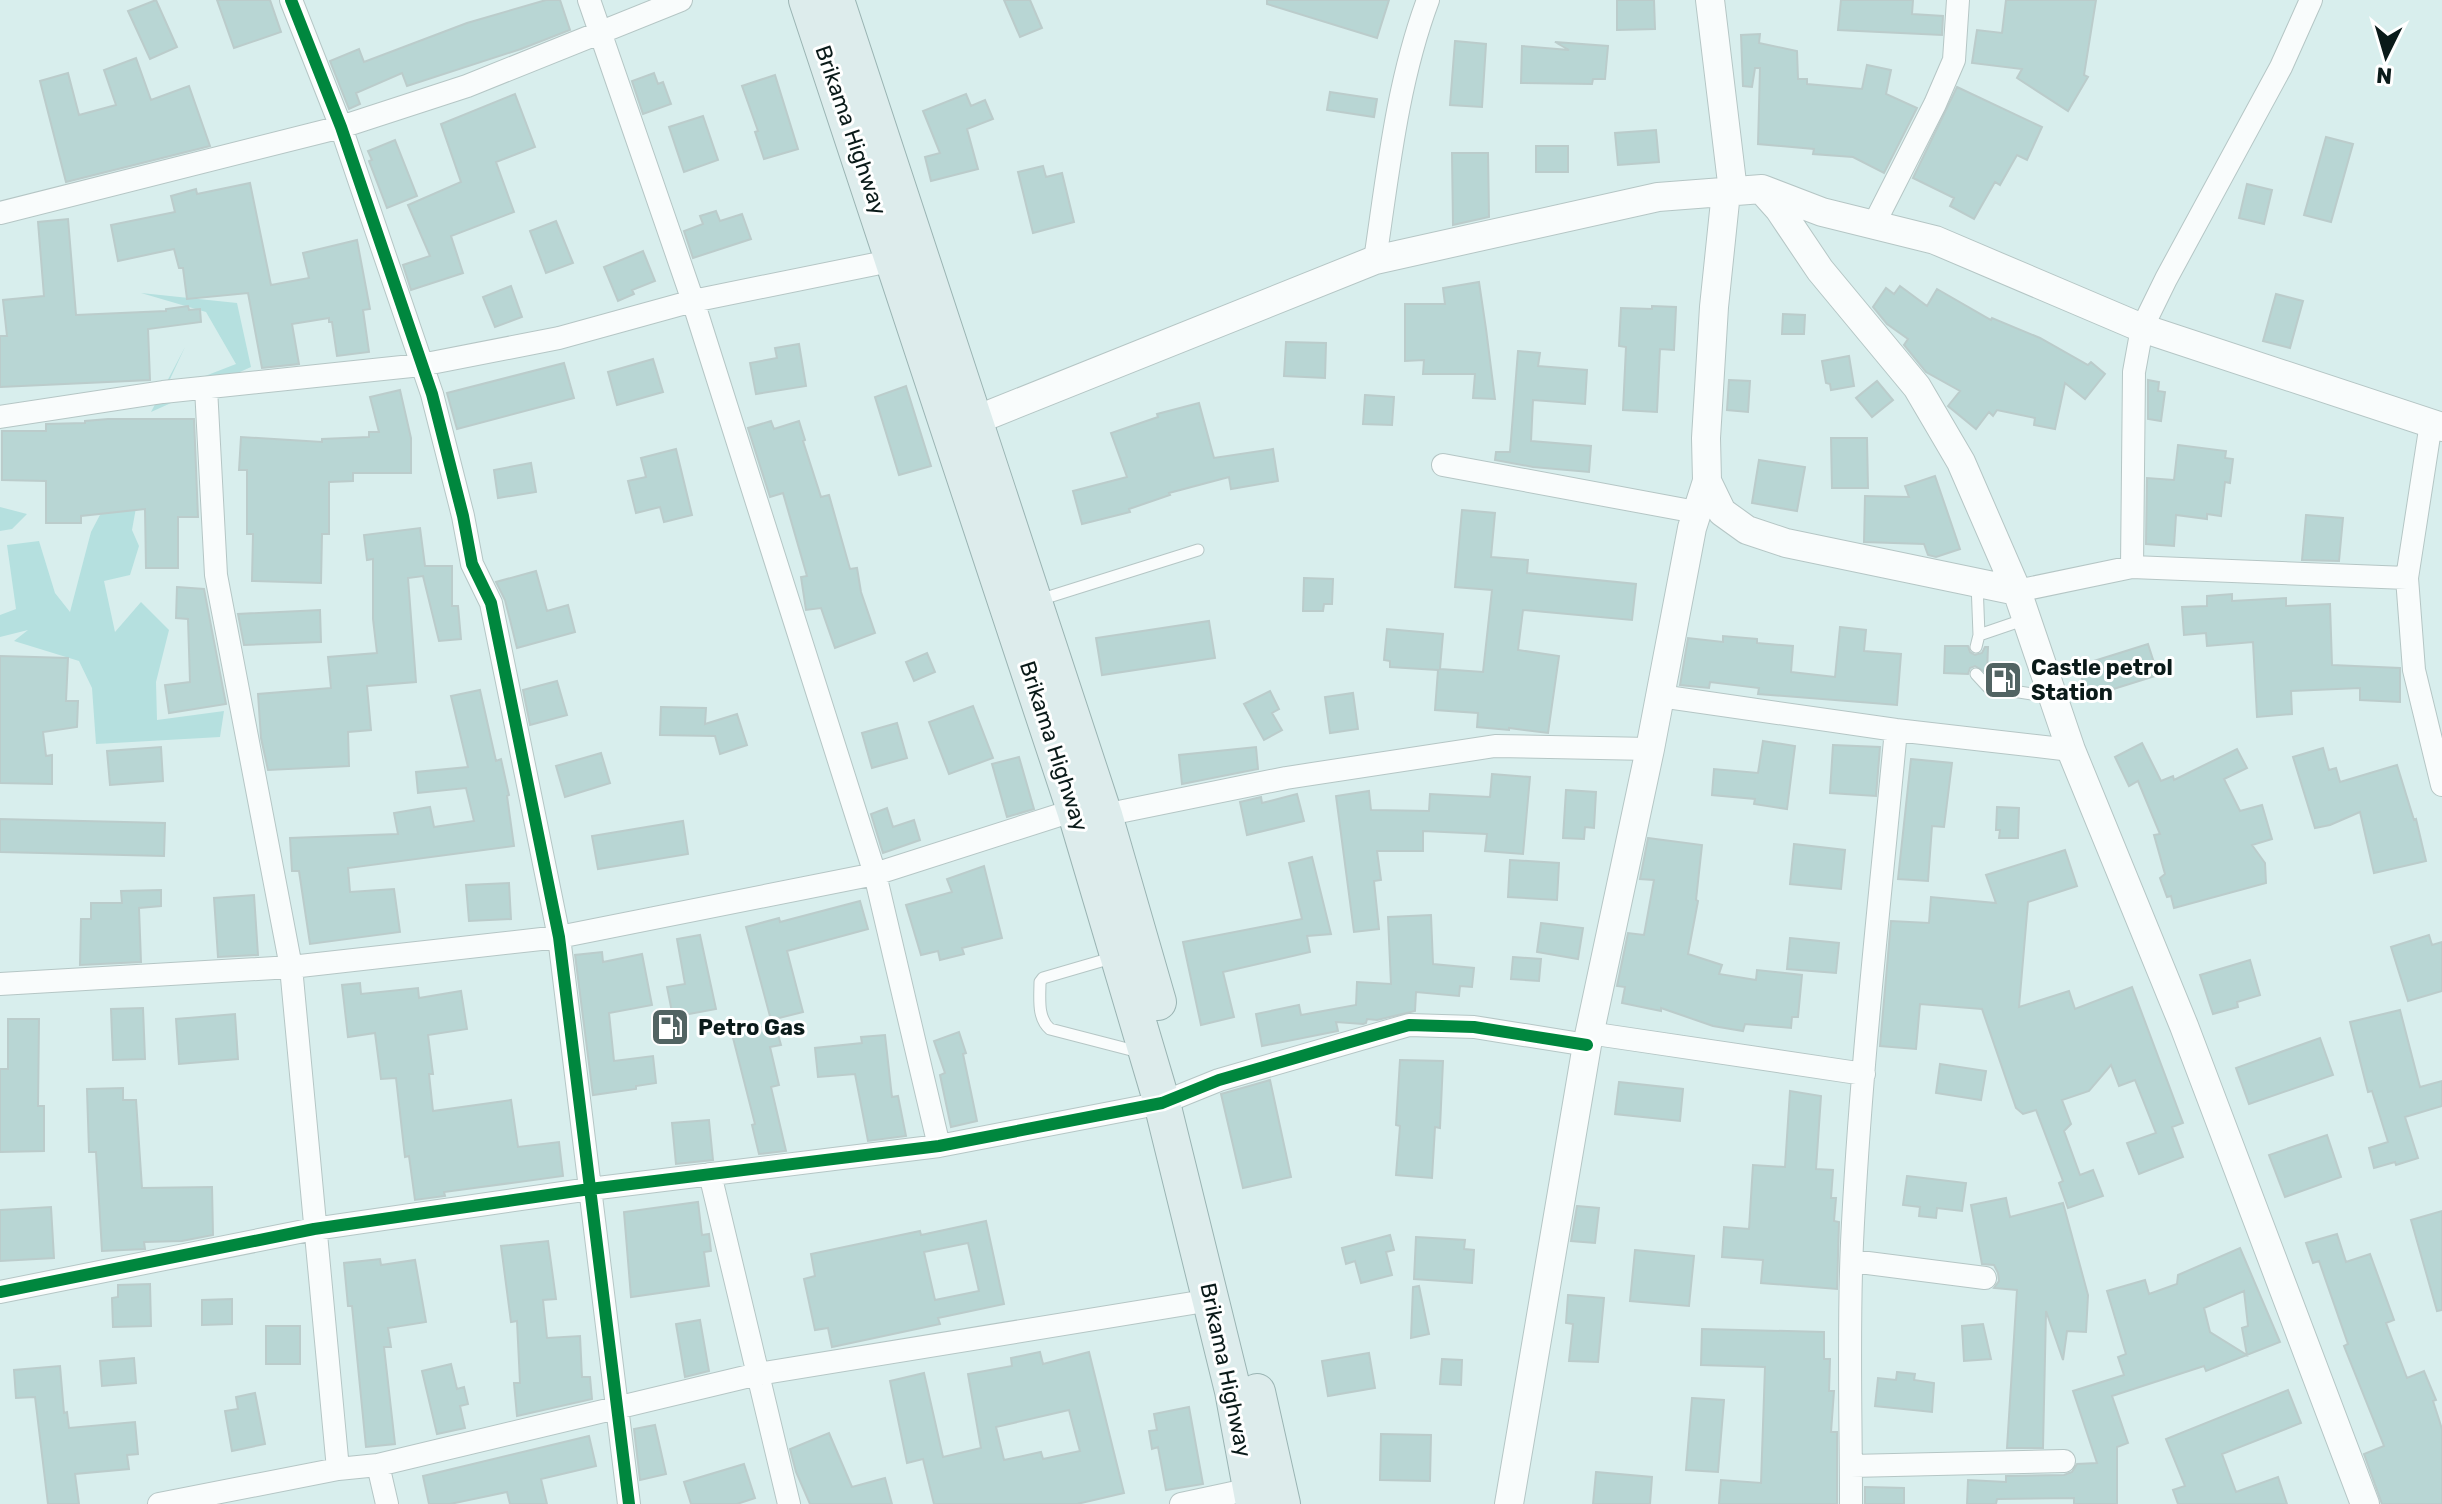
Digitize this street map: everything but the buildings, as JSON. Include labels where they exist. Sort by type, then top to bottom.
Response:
[{"type":"highway","name":"Brikama Highway","points":[[807,0],[895,260],[1090,812]]},
{"type":"highway","name":"Brikama Highway","points":[[836,0],[1035,601],[1090,812],[1242,1320],[1263,1499]]},
{"type":"highway","name":"Brikama Highway","points":[[1131,953],[1148,1054],[1174,1099],[1211,1300],[1263,1499]]},
{"type":"street","points":[[291,0],[341,127],[421,365],[441,429],[472,564],[491,603],[559,937],[629,1504]]},
{"type":"street","points":[[589,0],[693,301],[875,874],[939,1146]]},
{"type":"street","points":[[0,213],[341,127],[467,86],[681,0]]},
{"type":"street","points":[[1375,260],[1395,131],[1415,36],[1428,0]]},
{"type":"street","points":[[1509,1504],[1588,1039],[1650,749],[1696,512],[1707,481],[1709,395],[1729,191],[1710,0]]},
{"type":"street","points":[[1874,224],[1954,60],[1958,0]]},
{"type":"street","points":[[2132,567],[2134,372],[2142,328],[2281,67],[2311,0]]},
{"type":"street","points":[[976,420],[1375,260],[1658,197],[1762,189],[1822,212],[1935,240],[2142,328],[2437,425],[2407,578],[2414,670],[2442,785]]},
{"type":"street","points":[[1762,189],[1820,270],[1917,387],[1961,462],[2017,591],[2071,750],[2184,1026],[2365,1504]]},
{"type":"street","points":[[0,417],[206,388],[421,365],[559,338],[693,301],[895,260]]},
{"type":"street","points":[[206,388],[216,575],[291,967],[338,1469]]},
{"type":"street","points":[[1443,465],[1696,512]]},
{"type":"street","points":[[1707,481],[1722,512],[1747,530],[1786,543],[2017,591],[2132,567],[2407,578]]},
{"type":"street","points":[[1660,696],[1896,730],[2071,750]]},
{"type":"street","points":[[1851,1504],[1852,1383],[1849,1349],[1852,1261],[1864,1074],[1896,730]]},
{"type":"street","points":[[0,984],[291,967],[559,937],[875,874],[1090,812],[1286,778],[1495,746],[1650,749]]},
{"type":"street","points":[[0,1292],[314,1229],[590,1189],[939,1146],[1174,1099],[1219,1080],[1409,1025],[1474,1027],[1588,1039],[1864,1074]]},
{"type":"street","points":[[710,1174],[789,1504]]},
{"type":"street","points":[[1852,1261],[1985,1278]]},
{"type":"street","points":[[159,1504],[338,1469],[378,1465],[758,1374],[1211,1300]]},
{"type":"street","points":[[1851,1466],[2064,1461]]},
{"type":"street","points":[[378,1465],[387,1504]]},
{"type":"street","points":[[1181,1504],[1263,1499]]},
{"type":"lane","points":[[1035,601],[1198,550]]},
{"type":"lane","points":[[1977,582],[1977,641],[2026,619]]},
{"type":"lane","points":[[1976,674],[1988,687],[2051,697]]},
{"type":"lane","points":[[1131,953],[1043,978],[1040,982],[1043,1023],[1050,1029],[1148,1054]]},
{"type":"shaded area","points":[[141,293],[237,303],[251,367],[151,412],[185,347],[164,392],[236,364],[206,312]]},
{"type":"shaded area","points":[[124,469],[143,469],[132,530],[139,546],[130,575],[104,581],[115,632],[141,602],[169,630],[156,682],[157,720],[224,711],[220,737],[96,744],[92,688],[79,661],[14,641],[28,630],[0,637],[0,615],[16,609],[7,545],[39,541],[55,593],[70,612],[91,532]]},
{"type":"shaded area","points":[[0,507],[27,514],[12,529],[0,531]]},
{"type":"cycle path","points":[[291,0],[341,127],[432,394],[472,564],[491,603],[559,937],[629,1504]]},
{"type":"cycle path","points":[[0,1292],[314,1229],[590,1189],[939,1146],[1162,1103],[1219,1080],[1409,1025],[1474,1027],[1587,1045]]},
{"type":"place","name":"Castle petrol Station","points":[[2003,680]]},
{"type":"place","name":"Petro Gas","points":[[670,1027]]}]
